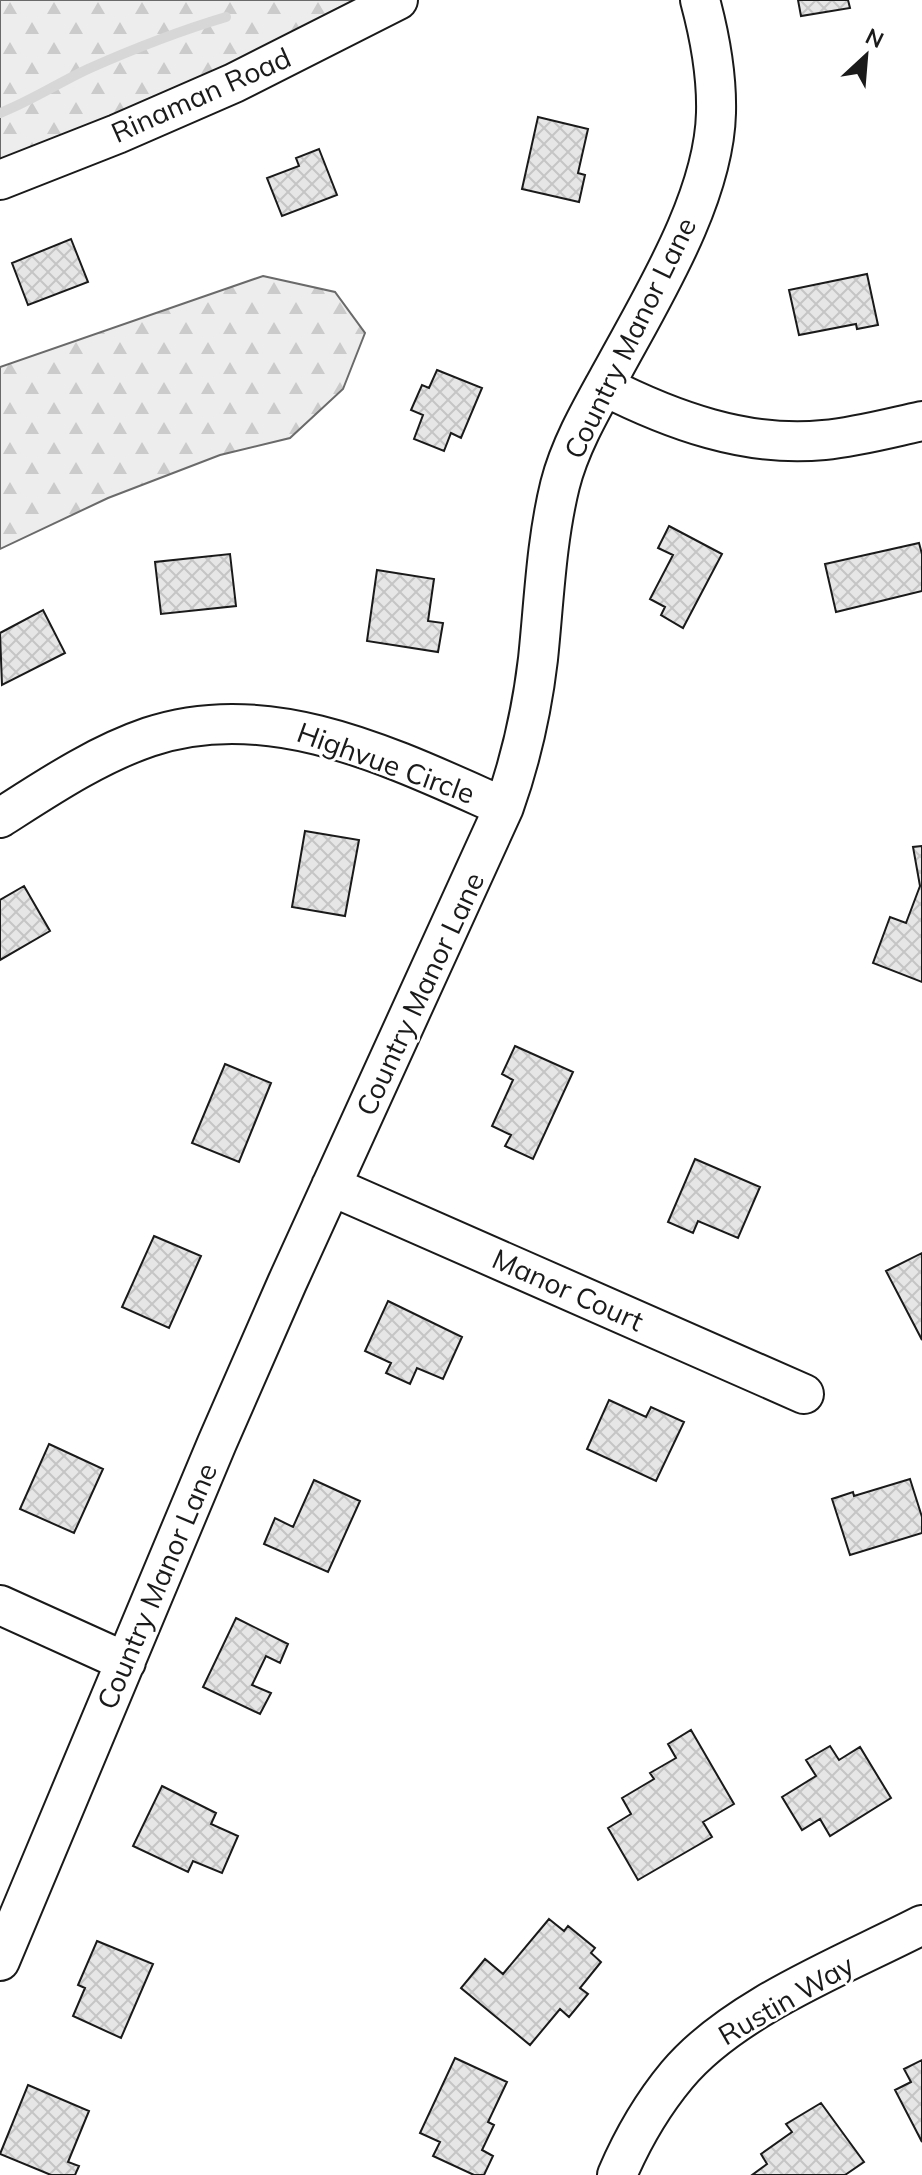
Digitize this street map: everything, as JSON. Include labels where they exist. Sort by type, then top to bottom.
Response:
[{"type":"street","name":"Rinaman Road","points":[[0,180],[234,83],[398,0]]},
{"type":"street","name":"Country Manor Lane","points":[[0,1961],[217,1443],[504,807],[526,734],[560,486],[567,461],[685,230],[708,166],[714,137],[716,101],[710,36],[700,0]]},
{"type":"street","points":[[604,386],[664,414],[737,436],[763,440],[823,441],[922,421]]},
{"type":"street","name":"Highvue Circle","points":[[0,818],[64,778],[126,746],[170,731],[216,725],[281,726],[311,731],[504,807]]},
{"type":"street","name":"Manor Court","points":[[331,1186],[804,1394]]},
{"type":"street","points":[[0,1605],[126,1662]]},
{"type":"street","name":"Rustin Way","points":[[617,2175],[659,2098],[678,2074],[719,2036],[775,2001],[922,1925]]},
{"type":"green space","points":[[0,0],[398,0],[0,180]]},
{"type":"green space","points":[[263,276],[335,292],[365,333],[343,389],[290,438],[220,455],[108,498],[0,549],[0,367]]},
{"type":"building","points":[[798,0],[848,0],[850,8],[801,16]]},
{"type":"building","points":[[538,117],[588,129],[578,173],[585,175],[579,202],[522,189]]},
{"type":"building","points":[[319,149],[337,195],[282,216],[267,178],[299,166],[296,158]]},
{"type":"building","points":[[71,239],[88,282],[28,305],[12,263]]},
{"type":"building","points":[[867,274],[878,325],[857,329],[856,324],[799,335],[789,290]]},
{"type":"building","points":[[437,370],[482,388],[461,438],[451,433],[444,451],[414,439],[423,415],[411,410],[422,385],[429,388]]},
{"type":"building","points":[[669,526],[722,554],[683,628],[661,615],[665,607],[650,599],[673,555],[658,548]]},
{"type":"building","points":[[919,543],[922,591],[836,612],[825,564]]},
{"type":"building","points":[[230,554],[236,606],[161,614],[155,562]]},
{"type":"building","points":[[377,570],[434,579],[428,621],[443,623],[438,652],[367,641]]},
{"type":"building","points":[[43,610],[65,653],[2,685],[0,633]]},
{"type":"building","points":[[305,831],[359,840],[345,916],[292,907]]},
{"type":"building","points":[[922,846],[922,982],[873,963],[890,917],[906,923],[920,886],[913,847]]},
{"type":"building","points":[[24,886],[50,931],[0,960],[0,900]]},
{"type":"building","points":[[515,1046],[573,1072],[533,1159],[505,1146],[511,1135],[492,1126],[513,1080],[502,1074]]},
{"type":"building","points":[[225,1064],[271,1083],[239,1162],[192,1143]]},
{"type":"building","points":[[695,1159],[760,1187],[738,1238],[698,1221],[693,1233],[668,1222]]},
{"type":"building","points":[[154,1236],[201,1256],[169,1328],[122,1307]]},
{"type":"building","points":[[922,1253],[922,1340],[886,1271]]},
{"type":"building","points":[[388,1301],[462,1337],[443,1379],[417,1368],[410,1384],[386,1373],[391,1363],[365,1351]]},
{"type":"building","points":[[609,1400],[646,1417],[651,1407],[684,1422],[656,1481],[587,1449]]},
{"type":"building","points":[[49,1444],[103,1469],[74,1533],[20,1509]]},
{"type":"building","points":[[910,1479],[922,1517],[922,1533],[850,1555],[832,1499],[853,1492],[854,1496]]},
{"type":"building","points":[[314,1480],[360,1501],[328,1572],[264,1544],[275,1518],[293,1527]]},
{"type":"building","points":[[236,1618],[288,1644],[280,1663],[266,1656],[252,1685],[271,1693],[260,1714],[203,1687]]},
{"type":"building","points":[[691,1730],[734,1804],[703,1822],[712,1837],[638,1880],[608,1828],[631,1814],[622,1798],[654,1779],[650,1773],[676,1758],[668,1744]]},
{"type":"building","points":[[830,1746],[839,1760],[860,1747],[891,1798],[830,1836],[820,1819],[802,1830],[782,1797],[816,1776],[806,1760]]},
{"type":"building","points":[[162,1786],[216,1813],[211,1824],[238,1836],[222,1873],[193,1861],[188,1872],[133,1846]]},
{"type":"building","points":[[549,1919],[564,1931],[568,1926],[595,1948],[591,1953],[601,1962],[580,1988],[588,1994],[569,2017],[560,2009],[530,2045],[461,1988],[485,1959],[503,1974]]},
{"type":"building","points":[[97,1941],[153,1964],[121,2038],[73,2016],[85,1988],[78,1985]]},
{"type":"building","points":[[455,2058],[507,2082],[488,2122],[494,2125],[482,2150],[493,2156],[484,2175],[474,2175],[433,2156],[440,2142],[420,2133]]},
{"type":"building","points":[[922,2060],[922,2142],[895,2090],[911,2082],[904,2069]]},
{"type":"building","points":[[28,2085],[89,2111],[68,2162],[79,2166],[75,2175],[51,2175],[0,2154]]},
{"type":"building","points":[[821,2103],[864,2162],[845,2175],[752,2175],[767,2164],[761,2154],[792,2132],[786,2124]]},
{"type":"waterway","points":[[0,113],[105,62],[226,17]]}]
